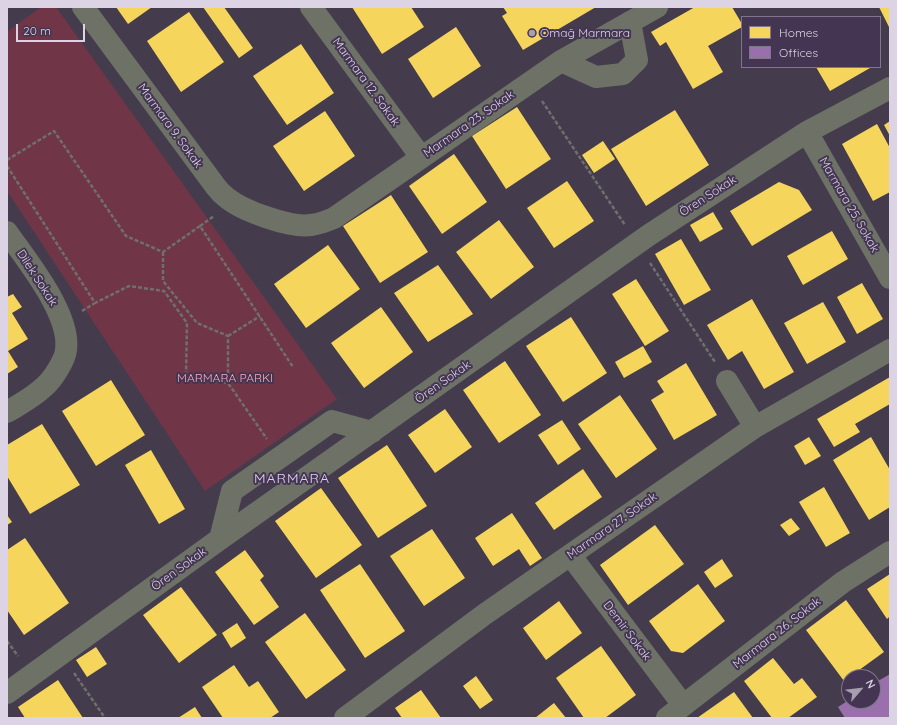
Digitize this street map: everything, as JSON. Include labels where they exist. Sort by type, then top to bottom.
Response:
[{"type":"street","name":"Marmara 9. Sokak","points":[[83,7],[216,187],[227,198],[240,206],[278,221]]},
{"type":"street","name":"Marmara 12. Sokak","points":[[311,7],[421,157]]},
{"type":"street","name":"Marmara 23. Sokak","points":[[278,221],[300,226],[322,223],[334,218],[562,61],[657,7]]},
{"type":"street","points":[[562,61],[596,77],[623,74],[636,60],[630,22]]},
{"type":"street","name":"Ören Sokak","points":[[7,693],[220,538],[649,235],[807,132],[890,88]]},
{"type":"street","name":"Marmara 25. Sokak","points":[[807,132],[890,278]]},
{"type":"street","name":"Dilek Sokak","points":[[7,232],[53,298],[59,311],[65,334],[66,350],[54,375],[45,386],[7,412]]},
{"type":"street","name":"Marmara 27. Sokak","points":[[345,718],[485,614],[571,556],[755,427],[890,350]]},
{"type":"street","points":[[727,381],[755,427]]},
{"type":"street","points":[[220,538],[232,491],[332,421],[372,432]]},
{"type":"street","name":"Marmara 26. Sokak","points":[[675,712],[843,582],[890,552]]},
{"type":"street","name":"Demir Sokak","points":[[571,556],[675,712]]},
{"type":"path","points":[[7,160],[54,131],[126,236],[162,252]]},
{"type":"path","points":[[7,166],[95,303],[130,286],[164,292],[187,323],[186,376],[228,383]]},
{"type":"path","points":[[162,252],[200,226],[293,367]]},
{"type":"path","points":[[162,252],[164,281],[197,323],[228,336]]},
{"type":"path","points":[[228,336],[260,316]]},
{"type":"path","points":[[228,336],[228,383],[261,430]]},
{"type":"path","points":[[62,654],[105,718]]},
{"type":"green space","name":"MARMARA PARKI","points":[[41,7],[56,7],[337,399],[205,491],[7,191],[7,32]]},
{"type":"building: Homes","points":[[116,7],[152,7],[128,24]]},
{"type":"building: Homes","points":[[203,7],[224,7],[253,48],[239,58]]},
{"type":"building: Homes","points":[[352,7],[411,7],[424,27],[382,54]]},
{"type":"building: Homes","name":"Omağ Marmara","points":[[503,7],[596,7],[523,50],[502,16],[507,13]]},
{"type":"building: Homes","points":[[695,7],[732,7],[741,22],[741,28],[708,46],[723,72],[693,89],[666,42],[660,46],[651,32]]},
{"type":"building: Homes","points":[[879,7],[890,7],[890,29]]},
{"type":"building: Homes","points":[[189,12],[224,62],[181,92],[147,41]]},
{"type":"building: Homes","points":[[456,27],[481,66],[433,98],[408,59]]},
{"type":"building: Homes","points":[[301,44],[334,93],[287,125],[253,76]]},
{"type":"building: Homes","points":[[817,68],[870,68],[830,91]]},
{"type":"building: Homes","points":[[517,107],[551,159],[506,189],[472,136]]},
{"type":"building: Homes","points":[[675,110],[709,165],[646,206],[611,149]]},
{"type":"building: Homes","points":[[325,111],[355,156],[304,191],[273,146]]},
{"type":"building: Homes","points":[[890,121],[890,136],[884,125]]},
{"type":"building: Homes","points":[[877,124],[890,148],[890,192],[873,201],[842,144]]},
{"type":"building: Homes","points":[[603,141],[615,159],[594,173],[582,155]]},
{"type":"building: Homes","points":[[454,154],[487,202],[442,234],[409,186]]},
{"type":"building: Homes","points":[[567,181],[594,221],[554,248],[527,208]]},
{"type":"building: Homes","points":[[779,182],[799,190],[812,210],[752,246],[730,211]]},
{"type":"building: Homes","points":[[391,195],[428,252],[380,283],[343,226]]},
{"type":"building: Homes","points":[[713,212],[723,229],[700,242],[690,225]]},
{"type":"building: Homes","points":[[499,220],[534,267],[491,299],[456,252]]},
{"type":"building: Homes","points":[[832,231],[848,259],[803,285],[787,256]]},
{"type":"building: Homes","points":[[681,239],[711,290],[684,305],[655,254]]},
{"type":"building: Homes","points":[[328,245],[360,289],[306,328],[274,284]]},
{"type":"building: Homes","points":[[438,265],[473,314],[428,342],[394,293]]},
{"type":"building: Homes","points":[[636,279],[669,331],[645,346],[612,294]]},
{"type":"building: Homes","points":[[862,283],[883,319],[857,334],[837,297]]},
{"type":"building: Homes","points":[[13,294],[22,307],[12,313],[28,339],[8,351],[18,367],[7,374],[7,297]]},
{"type":"building: Homes","points":[[752,299],[794,372],[764,389],[742,351],[728,360],[707,325]]},
{"type":"building: Homes","points":[[823,302],[846,342],[807,364],[784,323]]},
{"type":"building: Homes","points":[[381,307],[413,352],[364,388],[331,343]]},
{"type":"building: Homes","points":[[571,317],[607,373],[563,402],[526,346]]},
{"type":"building: Homes","points":[[643,346],[652,362],[624,378],[615,362]]},
{"type":"building: Homes","points":[[505,361],[541,415],[499,443],[463,390]]},
{"type":"building: Homes","points":[[686,363],[717,415],[674,440],[651,400],[664,392],[657,381]]},
{"type":"building: Homes","points":[[890,377],[890,404],[855,424],[860,432],[834,447],[817,419]]},
{"type":"building: Homes","points":[[111,380],[145,435],[96,466],[62,411]]},
{"type":"building: Homes","points":[[620,395],[657,449],[616,478],[578,424]]},
{"type":"building: Homes","points":[[445,409],[472,447],[435,473],[408,435]]},
{"type":"building: Homes","points":[[562,420],[581,449],[558,465],[538,435]]},
{"type":"building: Homes","points":[[42,424],[80,485],[30,514],[7,476],[7,445]]},
{"type":"building: Homes","points":[[809,437],[821,456],[805,465],[794,446]]},
{"type":"building: Homes","points":[[871,437],[890,470],[890,507],[869,520],[833,460]]},
{"type":"building: Homes","points":[[387,445],[427,506],[378,538],[338,478]]},
{"type":"building: Homes","points":[[151,450],[185,509],[159,524],[125,465]]},
{"type":"building: Homes","points":[[583,469],[602,497],[554,530],[535,503]]},
{"type":"building: Homes","points":[[824,487],[850,533],[826,547],[799,502]]},
{"type":"building: Homes","points":[[321,488],[362,545],[316,578],[275,521]]},
{"type":"building: Homes","points":[[512,513],[542,558],[530,566],[519,549],[493,566],[475,538]]},
{"type":"building: Homes","points":[[7,515],[12,522],[7,525]]},
{"type":"building: Homes","points":[[791,518],[800,529],[789,536],[780,525]]},
{"type":"building: Homes","points":[[655,525],[684,564],[628,605],[600,565]]},
{"type":"building: Homes","points":[[432,529],[465,578],[424,606],[390,556]]},
{"type":"building: Homes","points":[[25,538],[69,603],[24,635],[7,610],[7,550]]},
{"type":"building: Homes","points":[[245,550],[264,576],[260,580],[279,607],[254,625],[215,572]]},
{"type":"building: Homes","points":[[722,559],[733,576],[715,588],[704,572]]},
{"type":"building: Homes","points":[[360,564],[405,631],[365,658],[320,590]]},
{"type":"building: Homes","points":[[890,574],[890,616],[887,619],[867,589]]},
{"type":"building: Homes","points":[[698,584],[725,621],[683,653],[671,651],[649,621]]},
{"type":"building: Homes","points":[[181,587],[217,635],[179,663],[143,615]]},
{"type":"building: Homes","points":[[846,600],[884,652],[861,669],[841,669],[841,677],[806,630]]},
{"type":"building: Homes","points":[[559,601],[582,633],[546,660],[523,628]]},
{"type":"building: Homes","points":[[305,613],[346,670],[306,699],[265,642]]},
{"type":"building: Homes","points":[[237,623],[246,638],[231,648],[222,633]]},
{"type":"building: Homes","points":[[601,646],[636,695],[605,718],[584,718],[556,678]]},
{"type":"building: Homes","points":[[96,647],[107,664],[87,677],[76,660]]},
{"type":"building: Homes","points":[[773,658],[794,684],[802,678],[817,697],[788,718],[772,718],[744,681]]},
{"type":"building: Homes","points":[[234,665],[249,687],[258,681],[279,712],[270,718],[223,718],[202,687]]},
{"type":"building: Homes","points":[[476,676],[493,700],[480,709],[463,686]]},
{"type":"building: Homes","points":[[58,680],[83,718],[25,718],[18,707]]},
{"type":"building: Homes","points":[[421,690],[441,718],[402,718],[395,708]]},
{"type":"building: Homes","points":[[734,692],[753,718],[697,718]]},
{"type":"building: Homes","points":[[554,703],[566,718],[535,718]]},
{"type":"building: Homes","points":[[195,707],[202,718],[178,718]]},
{"type":"building: Offices","points":[[890,674],[890,718],[845,718],[838,707],[841,705],[841,709],[881,709],[881,679]]},
{"type":"place","name":"Omağ Marmara","points":[[532,33]]},
{"type":"district","name":"MARMARA","points":[[292,479]]}]
